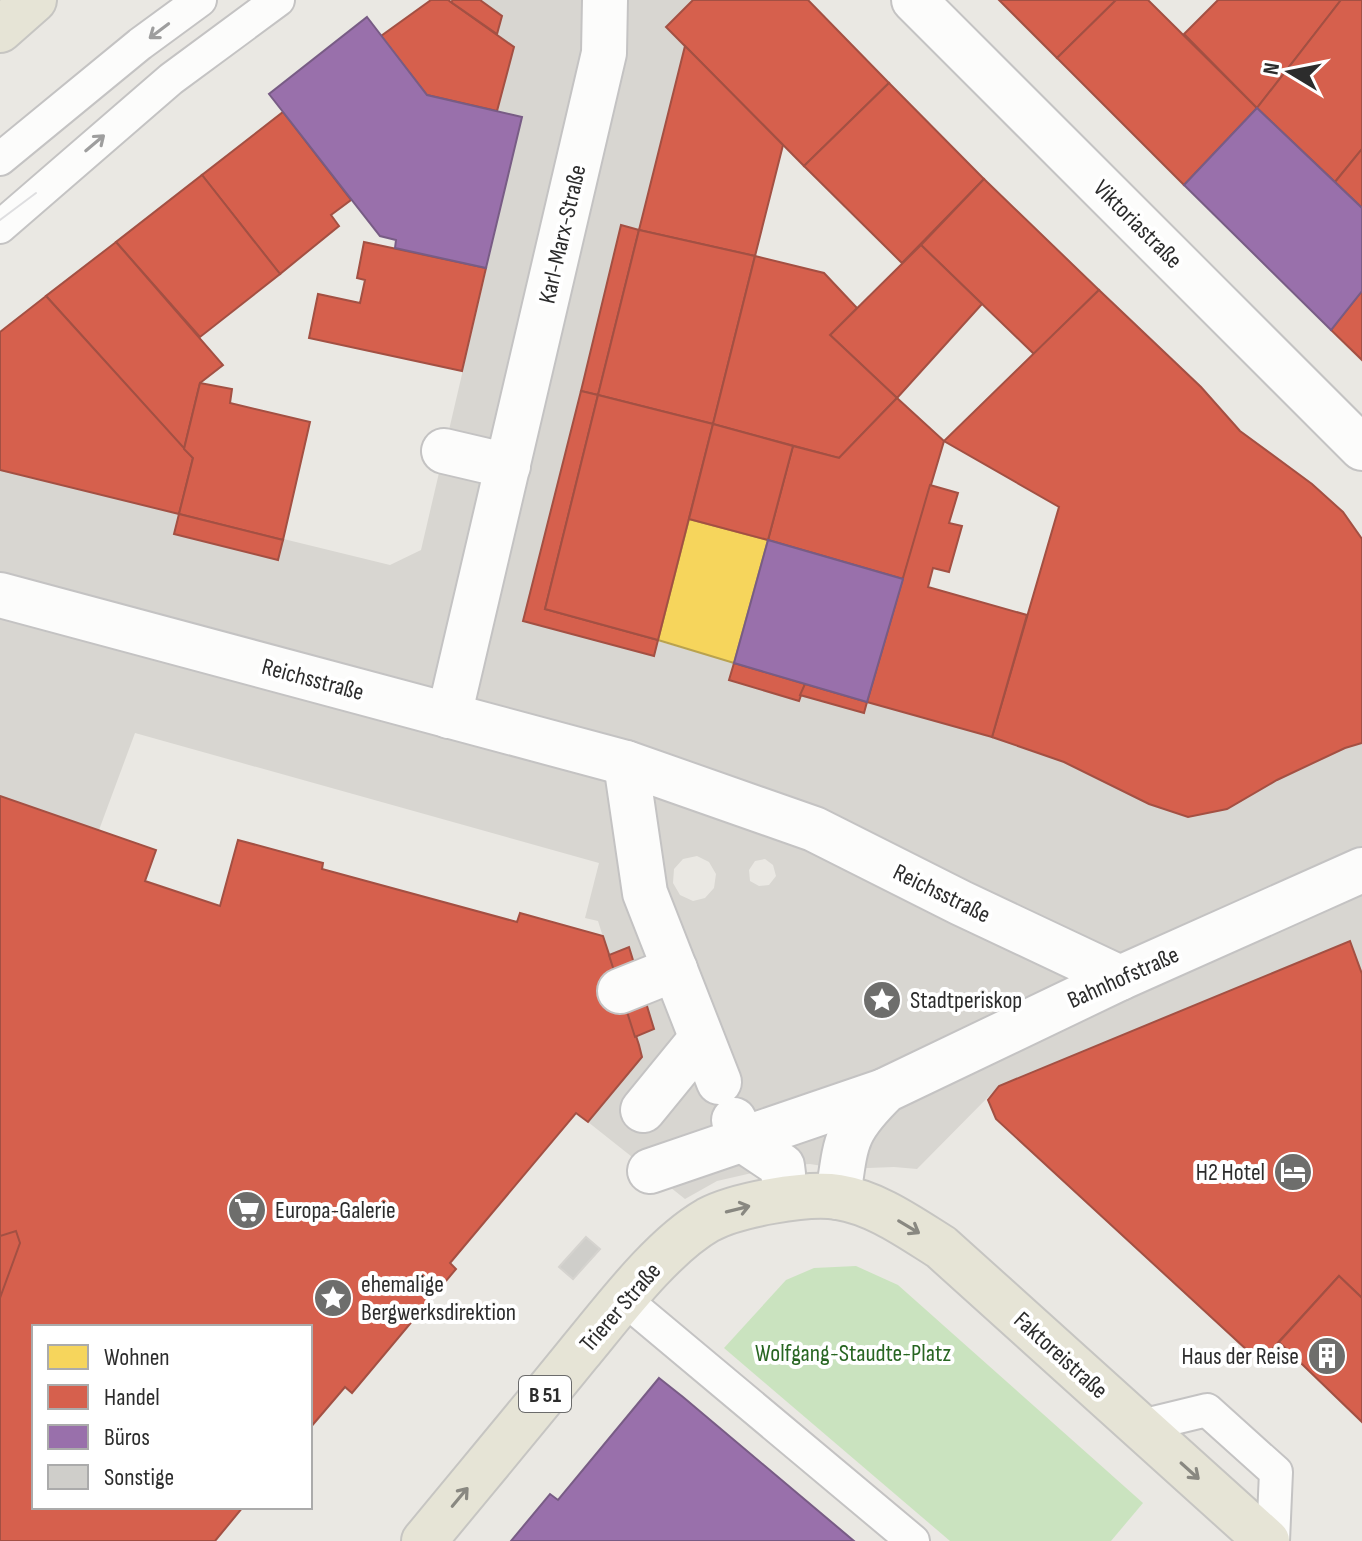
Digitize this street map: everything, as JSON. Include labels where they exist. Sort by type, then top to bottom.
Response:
[{"type":"main road","points":[[0,30],[34,0]]},
{"type":"main road","name":"Trierer Straße","points":[[424,1541],[624,1299],[672,1248],[707,1221],[727,1212],[785,1199],[838,1197]]},
{"type":"main road","name":"Faktoreistraße","points":[[838,1197],[886,1213],[941,1247],[1270,1541]]},
{"type":"street","name":"Karl-Marx-Straße","points":[[449,716],[604,53],[605,0]]},
{"type":"street","name":"Viktoriastraße","points":[[914,0],[1362,448]]},
{"type":"street","points":[[444,451],[508,466]]},
{"type":"street","name":"Reichsstraße","points":[[0,595],[626,763],[814,829],[1120,978]]},
{"type":"street","points":[[626,763],[645,893],[731,1112],[782,1166],[783,1174]]},
{"type":"street","name":"Bahnhofstraße","points":[[650,1171],[731,1112],[886,1090],[1120,978],[1362,870]]},
{"type":"street","points":[[620,991],[675,969]]},
{"type":"street","points":[[643,1110],[701,1039]]},
{"type":"street","name":"Bahnhofstraße","points":[[838,1197],[845,1142],[861,1115],[886,1090]]},
{"type":"lane","points":[[0,159],[140,44],[200,0]]},
{"type":"lane","points":[[0,227],[171,79],[278,0]]},
{"type":"lane","points":[[624,1299],[913,1541]]},
{"type":"lane","points":[[1141,1426],[1207,1410],[1276,1472],[1270,1541]]},
{"type":"green space","name":"Wolfgang-Staudte-Platz","points":[[856,1266],[898,1285],[1143,1503],[1111,1541],[950,1541],[724,1348],[786,1280],[814,1268]]},
{"type":"shaded area","points":[[448,0],[693,0],[666,26],[685,46],[560,613],[992,737],[1064,762],[1149,804],[1188,817],[1227,809],[1277,780],[1362,743],[1362,974],[1349,942],[999,1086],[917,1169],[842,1169],[810,1164],[782,1166],[717,1181],[685,1199],[588,1122],[616,1088],[620,991],[598,921],[585,918],[599,863],[135,733],[99,830],[24,804],[0,822],[0,470],[390,565],[421,550],[522,117],[497,111],[514,47]],"holes":[[[697,856],[709,862],[716,874],[714,888],[705,898],[693,901],[680,895],[673,883],[674,869],[683,859]],[[765,859],[773,865],[776,876],[769,885],[759,886],[750,881],[749,870],[755,861]]]},
{"type":"building: Wohnen","points":[[689,519],[768,540],[734,663],[658,640]]},
{"type":"building: Handel","points":[[431,0],[448,0],[514,47],[497,111],[427,95],[381,36]]},
{"type":"building: Handel","points":[[480,0],[502,16],[497,34],[451,2]]},
{"type":"building: Handel","points":[[693,0],[808,0],[889,83],[804,166],[666,27]]},
{"type":"building: Handel","points":[[999,0],[1116,0],[1057,58]]},
{"type":"building: Handel","points":[[1116,0],[1148,0],[1257,108],[1184,185],[1057,58]]},
{"type":"building: Handel","points":[[1218,0],[1341,0],[1257,108],[1184,34]]},
{"type":"building: Handel","points":[[1341,0],[1362,0],[1362,149],[1335,182],[1257,108]]},
{"type":"building: Handel","points":[[685,46],[783,145],[755,256],[639,230]]},
{"type":"building: Handel","points":[[889,83],[984,179],[902,263],[804,166]]},
{"type":"building: Handel","points":[[283,112],[351,200],[331,215],[339,226],[280,274],[202,175]]},
{"type":"building: Handel","points":[[1362,149],[1362,208],[1335,182]]},
{"type":"building: Handel","points":[[202,175],[280,274],[200,337],[116,242]]},
{"type":"building: Handel","points":[[984,179],[1099,290],[1034,354],[921,245]]},
{"type":"building: Handel","points":[[621,225],[639,230],[598,395],[581,391]]},
{"type":"building: Handel","points":[[639,230],[755,256],[713,424],[598,395]]},
{"type":"building: Handel","points":[[116,242],[223,365],[200,383],[184,449],[46,296]]},
{"type":"building: Handel","points":[[364,242],[486,268],[462,371],[309,338],[318,294],[360,303],[365,280],[357,278]]},
{"type":"building: Handel","points":[[921,245],[982,304],[897,398],[830,335]]},
{"type":"building: Handel","points":[[755,256],[824,273],[857,308],[830,335],[897,398],[839,458],[713,424]]},
{"type":"building: Handel","points":[[1099,290],[1201,387],[1240,431],[1312,484],[1343,512],[1362,539],[1362,743],[1277,780],[1227,809],[1188,817],[1149,804],[1064,762],[992,737],[1059,507],[944,441]]},
{"type":"building: Handel","points":[[1362,291],[1362,360],[1331,330]]},
{"type":"building: Handel","points":[[46,296],[193,458],[179,514],[0,470],[0,332]]},
{"type":"building: Handel","points":[[200,383],[232,389],[230,403],[310,422],[283,540],[179,514],[193,458],[184,449]]},
{"type":"building: Handel","points":[[581,391],[598,395],[545,609],[658,640],[654,656],[523,621]]},
{"type":"building: Handel","points":[[598,395],[713,424],[658,640],[545,609]]},
{"type":"building: Handel","points":[[897,398],[944,441],[903,579],[768,540],[793,446],[839,458]]},
{"type":"building: Handel","points":[[713,424],[793,446],[768,540],[689,519]]},
{"type":"building: Handel","points":[[930,485],[958,493],[949,523],[962,526],[949,572],[933,568],[928,587],[1027,615],[992,737],[867,702]]},
{"type":"building: Handel","points":[[179,514],[283,540],[278,560],[174,534]]},
{"type":"building: Handel","points":[[734,663],[805,684],[799,701],[729,680]]},
{"type":"building: Handel","points":[[805,684],[867,702],[864,713],[800,695]]},
{"type":"building: Handel","name":"Europa-Galerie","points":[[0,796],[156,850],[145,881],[220,906],[238,840],[323,863],[322,869],[517,922],[520,913],[603,936],[642,1057],[588,1122],[576,1113],[450,1263],[456,1269],[352,1393],[345,1387],[312,1426],[312,1325],[32,1325],[32,1509],[241,1509],[215,1541],[0,1541]]},
{"type":"building: Handel","points":[[1350,941],[1362,974],[1362,1298],[1339,1276],[1260,1362],[996,1119],[988,1100],[999,1086]]},
{"type":"building: Handel","points":[[629,947],[654,1029],[635,1037],[609,955]]},
{"type":"building: Handel","points":[[16,1231],[20,1243],[0,1298],[0,1236]]},
{"type":"building: Handel","name":"Haus der Reise","points":[[1339,1276],[1362,1298],[1362,1422],[1279,1342]]},
{"type":"building: Büros","points":[[367,17],[427,95],[522,117],[486,268],[395,248],[396,240],[380,236],[269,94]]},
{"type":"building: Büros","points":[[1257,108],[1362,208],[1362,291],[1331,330],[1184,185]]},
{"type":"building: Büros","points":[[768,540],[903,579],[867,702],[734,663]]},
{"type":"building: Büros","points":[[659,1378],[854,1541],[511,1541],[550,1494],[558,1500]]},
{"type":"building: Sonstige","points":[[586,1237],[600,1249],[573,1279],[559,1267]]},
{"type":"tram line","points":[[0,220],[36,193]]},
{"type":"place","name":"Stadtperiskop","points":[[882,1000]]},
{"type":"place","name":"H2 Hotel","points":[[1293,1172]]},
{"type":"place","name":"Europa-Galerie","points":[[247,1210]]},
{"type":"place","name":"ehemalige Bergwerksdirektion","points":[[333,1298]]},
{"type":"place","name":"Haus der Reise","points":[[1327,1356]]}]
